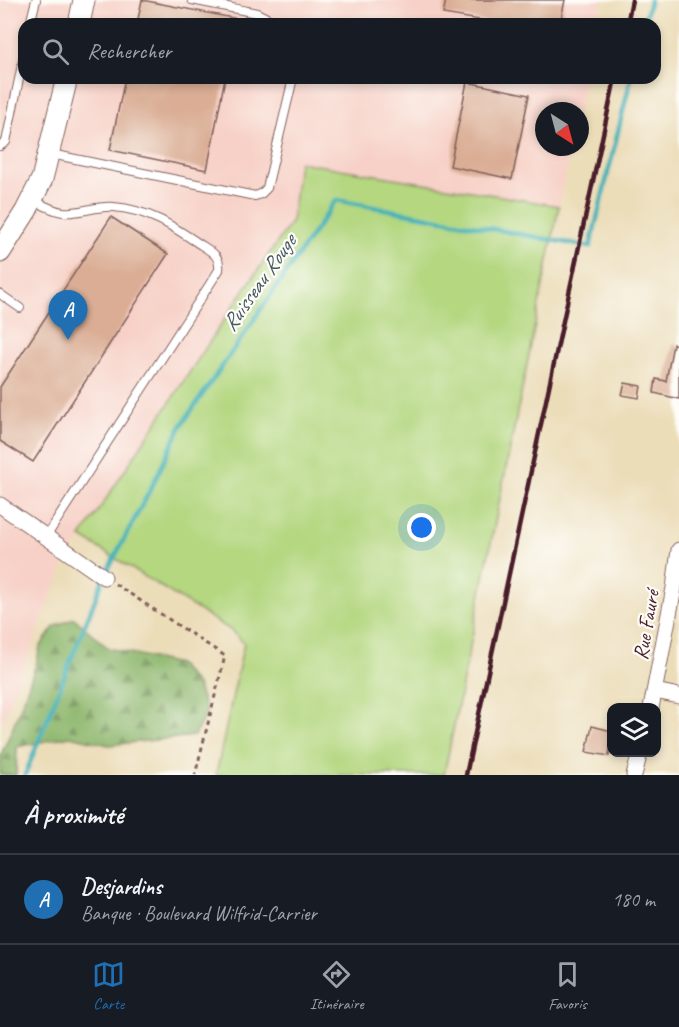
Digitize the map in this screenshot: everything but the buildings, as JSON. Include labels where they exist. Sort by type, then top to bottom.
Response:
[{"type":"street","points":[[80,18],[84,0]]},
{"type":"street","points":[[0,252],[42,179],[66,84]]},
{"type":"street","points":[[0,505],[104,577]]},
{"type":"street","name":"Rue Fauré","points":[[652,703],[679,550]]},
{"type":"street","points":[[656,691],[679,696]]},
{"type":"street","points":[[634,775],[639,757]]},
{"type":"lane","points":[[32,18],[36,0]]},
{"type":"lane","points":[[192,0],[256,13],[266,18]]},
{"type":"lane","points":[[0,146],[6,142],[18,84]]},
{"type":"lane","points":[[49,154],[255,196],[267,188],[292,84]]},
{"type":"lane","points":[[32,199],[53,210],[64,212],[114,207],[146,214],[161,219],[217,256],[220,261],[219,270],[46,537]]},
{"type":"lane","points":[[0,294],[21,308]]},
{"type":"path","points":[[104,577],[225,656],[195,775]]},
{"type":"shaded area","points":[[0,0],[602,0],[598,18],[18,18],[18,84],[584,84],[581,102],[535,102],[535,156],[569,156],[559,206],[300,163],[292,221],[64,564],[0,727]]},
{"type":"green space","points":[[299,162],[559,206],[444,775],[216,775],[244,643],[229,629],[81,537],[292,221]]},
{"type":"green space","points":[[74,618],[108,648],[178,664],[197,685],[207,712],[194,736],[109,745],[70,736],[17,747],[16,775],[0,775],[0,758],[36,665],[40,647],[54,627]]},
{"type":"waterway","name":"Ruisseau Rouge","points":[[646,18],[650,0]]},
{"type":"waterway","name":"Ruisseau Rouge","points":[[25,775],[104,577],[181,426],[336,200],[590,247],[630,84]]},
{"type":"railway","points":[[628,18],[632,0]]},
{"type":"railway","points":[[466,775],[614,84]]},
{"type":"place","name":"Desjardins","points":[[68,340]]}]
